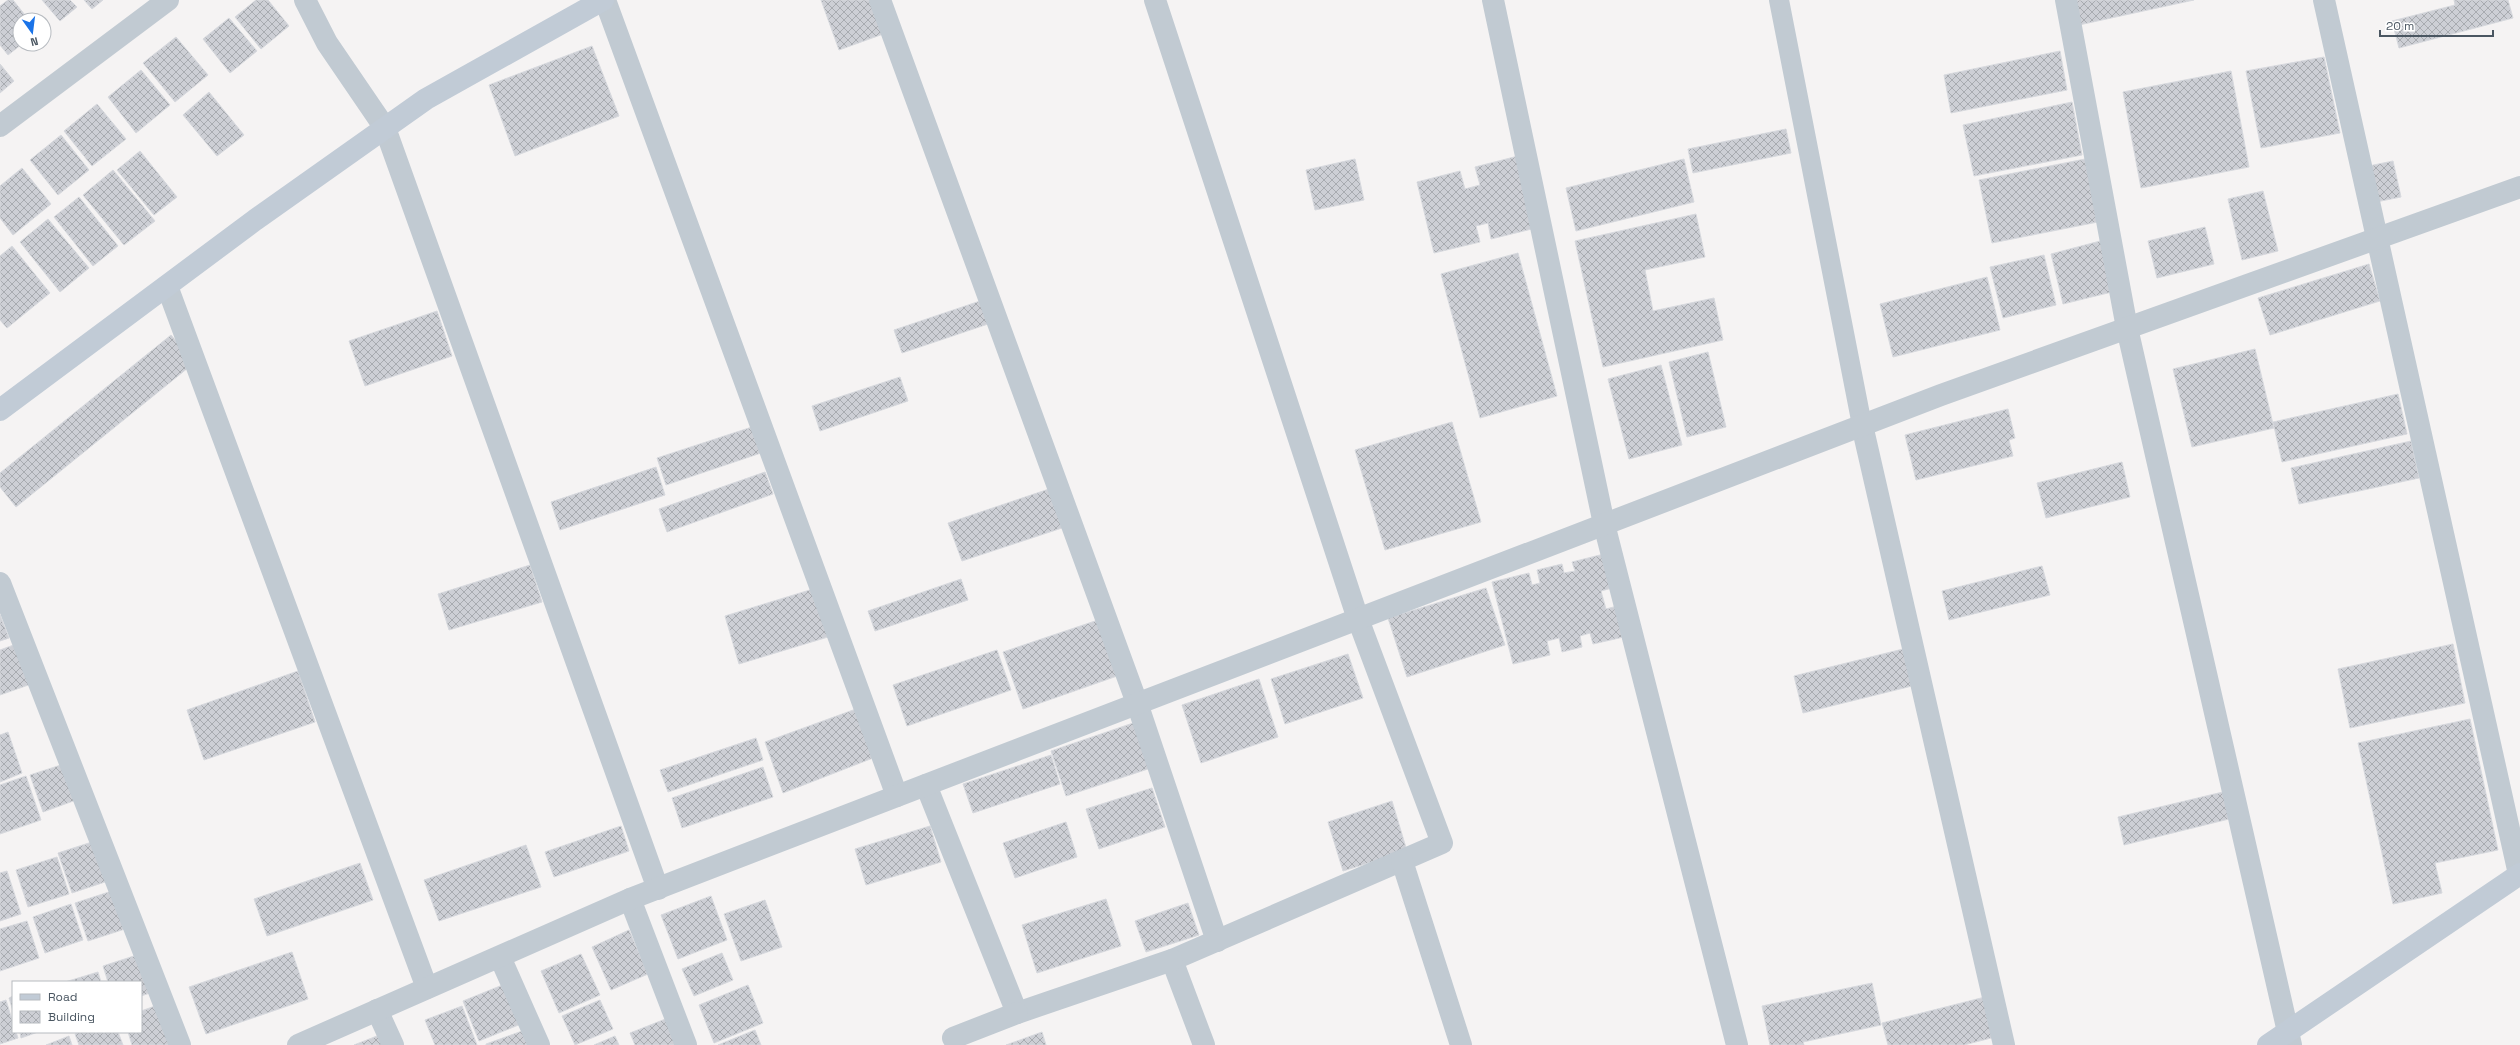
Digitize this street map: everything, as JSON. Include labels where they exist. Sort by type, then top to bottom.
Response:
[{"type":"main road","points":[[0,410],[167,286],[426,99],[604,0]]},
{"type":"main road","points":[[2268,1045],[2290,1039],[2520,874]]},
{"type":"street","points":[[0,126],[168,0]]},
{"type":"street","points":[[305,0],[327,43],[385,128],[658,889]]},
{"type":"street","points":[[604,0],[897,796]]},
{"type":"street","points":[[880,0],[1137,704],[1217,940]]},
{"type":"street","points":[[953,1038],[1016,1013],[1172,960],[1442,843],[1358,619],[1155,0]]},
{"type":"street","points":[[1493,0],[1604,524],[1737,1045]]},
{"type":"street","points":[[2066,0],[2127,328],[2290,1039]]},
{"type":"street","points":[[2324,0],[2376,239],[2520,874]]},
{"type":"street","points":[[298,1045],[630,899],[1862,425],[2520,187]]},
{"type":"street","points":[[167,286],[427,988]]},
{"type":"street","points":[[1862,425],[2004,1045]]},
{"type":"street","points":[[0,583],[180,1045]]},
{"type":"street","points":[[926,785],[1016,1013]]},
{"type":"street","points":[[1402,861],[1461,1045]]},
{"type":"street","points":[[630,899],[686,1045]]},
{"type":"street","points":[[500,957],[539,1045]]},
{"type":"street","points":[[1172,960],[1204,1045]]},
{"type":"street","points":[[377,1010],[393,1045]]},
{"type":"lane","points":[[1779,0],[1862,425]]},
{"type":"building","points":[[8,0],[13,0],[23,12],[12,12],[12,52],[8,55],[0,45],[0,6]]},
{"type":"building","points":[[42,0],[70,0],[77,7],[60,21]]},
{"type":"building","points":[[84,0],[103,0],[92,9]]},
{"type":"building","points":[[256,0],[268,0],[289,26],[261,49],[235,17]]},
{"type":"building","points":[[821,0],[874,0],[886,33],[839,50]]},
{"type":"building","points":[[2074,0],[2194,0],[2079,25]]},
{"type":"building","points":[[2454,0],[2508,0],[2513,18],[2399,48],[2392,21],[2455,5]]},
{"type":"building","points":[[229,18],[257,51],[230,73],[203,39]]},
{"type":"building","points":[[176,37],[208,75],[175,102],[143,63]]},
{"type":"building","points":[[592,46],[619,116],[515,156],[489,85]]},
{"type":"building","points":[[2060,51],[2067,90],[1951,113],[1944,75]]},
{"type":"building","points":[[2324,57],[2340,133],[2261,148],[2246,71]]},
{"type":"building","points":[[0,64],[14,81],[0,93]]},
{"type":"building","points":[[141,70],[170,105],[136,133],[108,97]]},
{"type":"building","points":[[2231,71],[2249,167],[2141,188],[2123,92]]},
{"type":"building","points":[[209,92],[244,135],[217,156],[183,115]]},
{"type":"building","points":[[2072,102],[2082,155],[1974,176],[1963,125]]},
{"type":"building","points":[[97,104],[126,139],[92,166],[64,131]]},
{"type":"building","points":[[1786,129],[1791,153],[1693,173],[1688,149]]},
{"type":"building","points":[[61,135],[89,170],[58,195],[30,160]]},
{"type":"building","points":[[140,151],[177,197],[154,215],[117,170]]},
{"type":"building","points":[[1518,156],[1536,228],[1491,239],[1488,223],[1476,226],[1480,242],[1434,253],[1417,182],[1460,171],[1465,189],[1480,185],[1475,167]]},
{"type":"building","points":[[1355,159],[1364,200],[1315,210],[1306,170]]},
{"type":"building","points":[[1684,159],[1694,202],[1576,231],[1566,188]]},
{"type":"building","points":[[2085,159],[2098,222],[1992,243],[1979,180]]},
{"type":"building","points":[[2393,161],[2401,197],[2371,203],[2364,167]]},
{"type":"building","points":[[22,168],[51,204],[13,235],[0,218],[0,186]]},
{"type":"building","points":[[113,170],[155,221],[124,245],[83,195]]},
{"type":"building","points":[[2263,191],[2278,251],[2242,260],[2228,199]]},
{"type":"building","points":[[79,197],[118,246],[93,266],[54,217]]},
{"type":"building","points":[[1696,214],[1705,257],[1645,270],[1653,311],[1714,298],[1723,340],[1603,367],[1575,241]]},
{"type":"building","points":[[48,219],[89,268],[60,292],[20,242]]},
{"type":"building","points":[[2205,227],[2214,264],[2157,278],[2148,241]]},
{"type":"building","points":[[2104,240],[2116,291],[2063,304],[2051,254]]},
{"type":"building","points":[[12,246],[50,293],[7,328],[0,320],[0,256]]},
{"type":"building","points":[[1518,253],[1557,396],[1480,418],[1441,274]]},
{"type":"building","points":[[2044,255],[2056,305],[2003,318],[1990,267]]},
{"type":"building","points":[[2369,264],[2380,301],[2270,335],[2258,298]]},
{"type":"building","points":[[1987,277],[2000,330],[1893,357],[1880,304]]},
{"type":"building","points":[[983,300],[991,323],[902,353],[894,330]]},
{"type":"building","points":[[437,311],[452,356],[365,386],[349,341]]},
{"type":"building","points":[[171,335],[194,363],[16,507],[0,487],[0,473]]},
{"type":"building","points":[[2255,349],[2274,428],[2192,447],[2173,369]]},
{"type":"building","points":[[1708,352],[1726,427],[1687,437],[1669,362]]},
{"type":"building","points":[[1661,365],[1682,445],[1629,459],[1608,379]]},
{"type":"building","points":[[900,377],[908,401],[820,431],[812,406]]},
{"type":"building","points":[[2398,394],[2407,434],[2282,462],[2273,422]]},
{"type":"building","points":[[2008,409],[2015,438],[2009,440],[2013,456],[1916,480],[1905,435]]},
{"type":"building","points":[[1452,422],[1481,522],[1385,550],[1355,450]]},
{"type":"building","points":[[752,427],[761,453],[666,485],[657,458]]},
{"type":"building","points":[[2411,441],[2419,478],[2299,504],[2291,468]]},
{"type":"building","points":[[2122,462],[2130,497],[2046,518],[2037,483]]},
{"type":"building","points":[[656,467],[665,495],[560,530],[551,502]]},
{"type":"building","points":[[765,472],[773,494],[667,532],[659,509]]},
{"type":"building","points":[[1049,489],[1062,528],[962,561],[948,523]]},
{"type":"building","points":[[1608,553],[1616,587],[1601,591],[1606,609],[1621,605],[1628,636],[1593,644],[1590,633],[1580,636],[1582,647],[1562,652],[1559,638],[1547,641],[1550,655],[1513,664],[1492,582],[1529,573],[1532,585],[1540,583],[1537,570],[1562,564],[1564,573],[1575,571],[1572,562]]},
{"type":"building","points":[[530,565],[542,602],[449,630],[438,594]]},
{"type":"building","points":[[2042,566],[2050,595],[1949,620],[1942,591]]},
{"type":"building","points":[[961,579],[968,600],[875,631],[868,611]]},
{"type":"building","points":[[1486,588],[1505,645],[1407,677],[1388,618]]},
{"type":"building","points":[[813,589],[828,637],[739,664],[725,616]]},
{"type":"building","points":[[0,615],[9,638],[0,641]]},
{"type":"building","points":[[1101,619],[1120,675],[1023,709],[1003,652]]},
{"type":"building","points":[[19,643],[34,683],[0,695],[0,650]]},
{"type":"building","points":[[2453,644],[2465,703],[2350,728],[2338,669]]},
{"type":"building","points":[[1903,649],[1912,686],[1803,713],[1794,676]]},
{"type":"building","points":[[997,650],[1011,690],[907,726],[893,685]]},
{"type":"building","points":[[1348,654],[1363,698],[1285,724],[1271,679]]},
{"type":"building","points":[[298,671],[315,722],[204,760],[187,710]]},
{"type":"building","points":[[1259,679],[1278,737],[1201,763],[1182,705]]},
{"type":"building","points":[[856,709],[873,758],[783,793],[765,742]]},
{"type":"building","points":[[2470,719],[2498,850],[2435,863],[2442,893],[2393,904],[2358,743]]},
{"type":"building","points":[[1139,721],[1154,767],[1066,796],[1051,751]]},
{"type":"building","points":[[8,732],[22,773],[0,782],[0,735]]},
{"type":"building","points":[[756,738],[763,760],[668,792],[660,770]]},
{"type":"building","points":[[1051,755],[1060,784],[973,813],[963,784]]},
{"type":"building","points":[[64,764],[76,800],[43,812],[30,775]]},
{"type":"building","points":[[763,767],[773,797],[682,828],[672,798]]},
{"type":"building","points":[[26,776],[41,820],[0,834],[0,785]]},
{"type":"building","points":[[1152,788],[1165,827],[1099,849],[1086,809]]},
{"type":"building","points":[[2227,791],[2233,818],[2124,845],[2118,817]]},
{"type":"building","points":[[1392,801],[1407,851],[1343,871],[1328,822]]},
{"type":"building","points":[[1066,822],[1077,857],[1015,878],[1003,843]]},
{"type":"building","points":[[621,826],[629,851],[554,877],[545,852]]},
{"type":"building","points":[[930,826],[941,862],[866,885],[855,849]]},
{"type":"building","points":[[98,840],[111,880],[72,893],[58,853]]},
{"type":"building","points":[[526,845],[541,887],[439,921],[424,880]]},
{"type":"building","points":[[57,857],[69,894],[28,907],[16,870]]},
{"type":"building","points":[[360,863],[373,900],[267,936],[254,899]]},
{"type":"building","points":[[7,871],[21,914],[0,921],[0,873]]},
{"type":"building","points":[[115,890],[128,928],[88,941],[75,903]]},
{"type":"building","points":[[711,896],[727,940],[678,959],[661,915]]},
{"type":"building","points":[[1106,899],[1121,946],[1037,973],[1022,925]]},
{"type":"building","points":[[765,900],[782,947],[741,961],[724,914]]},
{"type":"building","points":[[1188,903],[1199,935],[1146,952],[1135,921]]},
{"type":"building","points":[[71,904],[83,940],[45,953],[33,917]]},
{"type":"building","points":[[27,921],[39,958],[0,971],[0,929]]},
{"type":"building","points":[[629,930],[648,974],[611,990],[592,947]]},
{"type":"building","points":[[292,952],[308,999],[206,1034],[189,987]]},
{"type":"building","points":[[722,953],[733,980],[694,996],[682,969]]},
{"type":"building","points":[[581,954],[600,995],[559,1013],[541,971]]},
{"type":"building","points":[[137,955],[150,993],[142,996],[142,981],[108,981],[103,966]]},
{"type":"building","points":[[98,972],[101,981],[68,981]]},
{"type":"building","points":[[1872,983],[1881,1025],[1803,1042],[1804,1045],[1770,1045],[1762,1006]]},
{"type":"building","points":[[505,984],[521,1024],[479,1041],[463,1001]]},
{"type":"building","points":[[748,985],[763,1023],[714,1043],[699,1005]]},
{"type":"building","points":[[12,996],[12,1008],[9,998]]},
{"type":"building","points":[[1985,997],[1995,1037],[1964,1045],[1888,1045],[1882,1023]]},
{"type":"building","points":[[6,1000],[12,1020],[12,1033],[16,1033],[18,1038],[0,1044],[0,1002]]},
{"type":"building","points":[[600,1000],[613,1029],[575,1045],[562,1016]]},
{"type":"building","points":[[158,1005],[172,1045],[132,1045],[128,1033],[142,1033],[142,1011]]},
{"type":"building","points":[[462,1006],[477,1045],[435,1045],[425,1020]]},
{"type":"building","points":[[668,1018],[679,1045],[635,1045],[630,1033]]},
{"type":"building","points":[[525,1030],[530,1045],[486,1045],[486,1044]]},
{"type":"building","points":[[755,1030],[761,1045],[718,1045]]},
{"type":"building","points":[[1042,1032],[1046,1045],[1006,1045]]},
{"type":"building","points":[[20,1033],[35,1033],[21,1038]]},
{"type":"building","points":[[118,1033],[123,1045],[79,1045],[75,1034]]},
{"type":"building","points":[[382,1034],[387,1045],[354,1045]]},
{"type":"building","points":[[69,1036],[72,1045],[46,1045]]},
{"type":"building","points":[[615,1036],[619,1045],[594,1045]]}]
